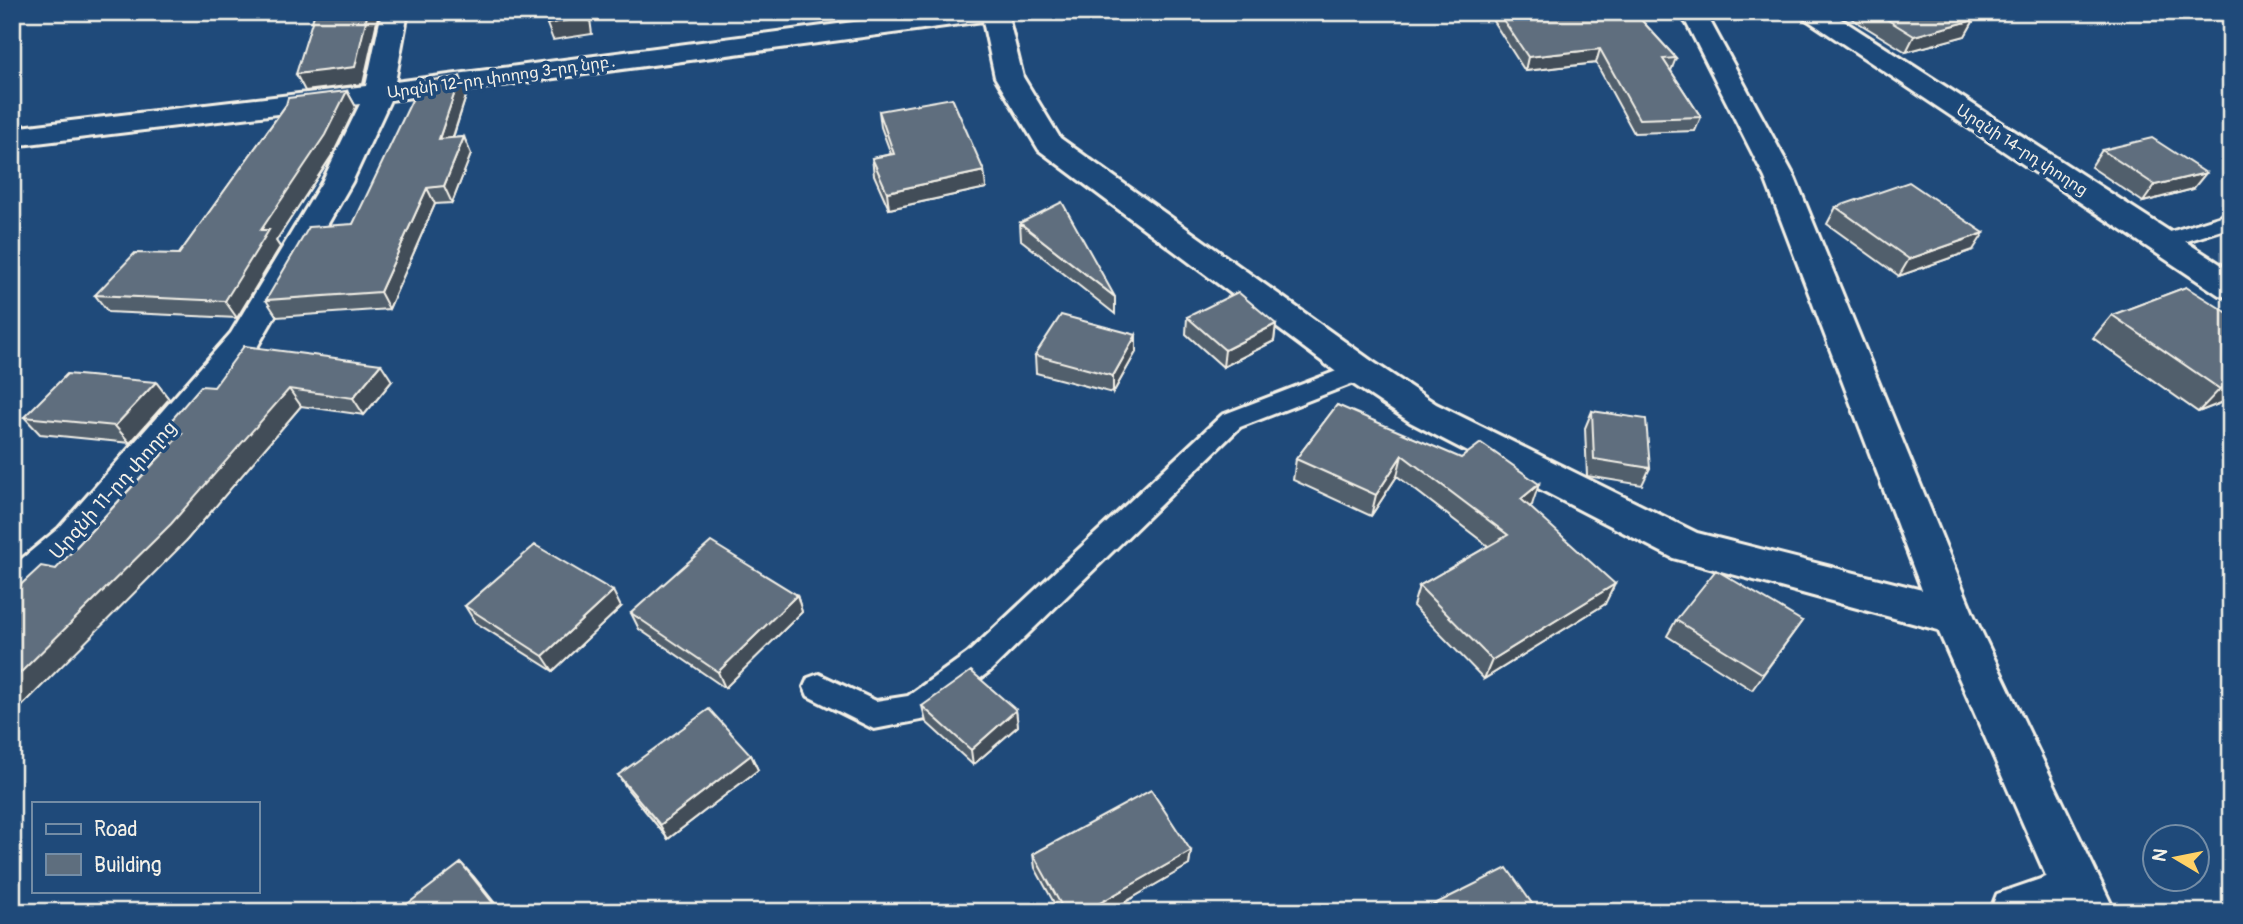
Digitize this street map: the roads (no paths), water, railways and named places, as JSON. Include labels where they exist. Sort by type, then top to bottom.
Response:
[{"type":"street","name":"Արզնի 11-րդ փողոց","points":[[12,592],[73,539],[244,341],[337,181],[379,93],[395,12]]},
{"type":"street","name":"Արզնի 12-րդ փողոց 3-րդ նրբ․","points":[[12,137],[379,93],[993,12]]},
{"type":"street","points":[[993,12],[1009,77],[1049,144],[1360,371],[1423,413],[1687,547],[1954,616]]},
{"type":"street","name":"Արզնի 14-րդ փողոց","points":[[1812,12],[2231,287]]},
{"type":"street","points":[[1703,15],[1780,178],[1954,616],[2084,901],[2015,912]]},
{"type":"lane","points":[[2162,242],[2231,220]]},
{"type":"lane","points":[[819,687],[874,715],[915,709],[979,662],[1231,421],[1360,371]]}]
